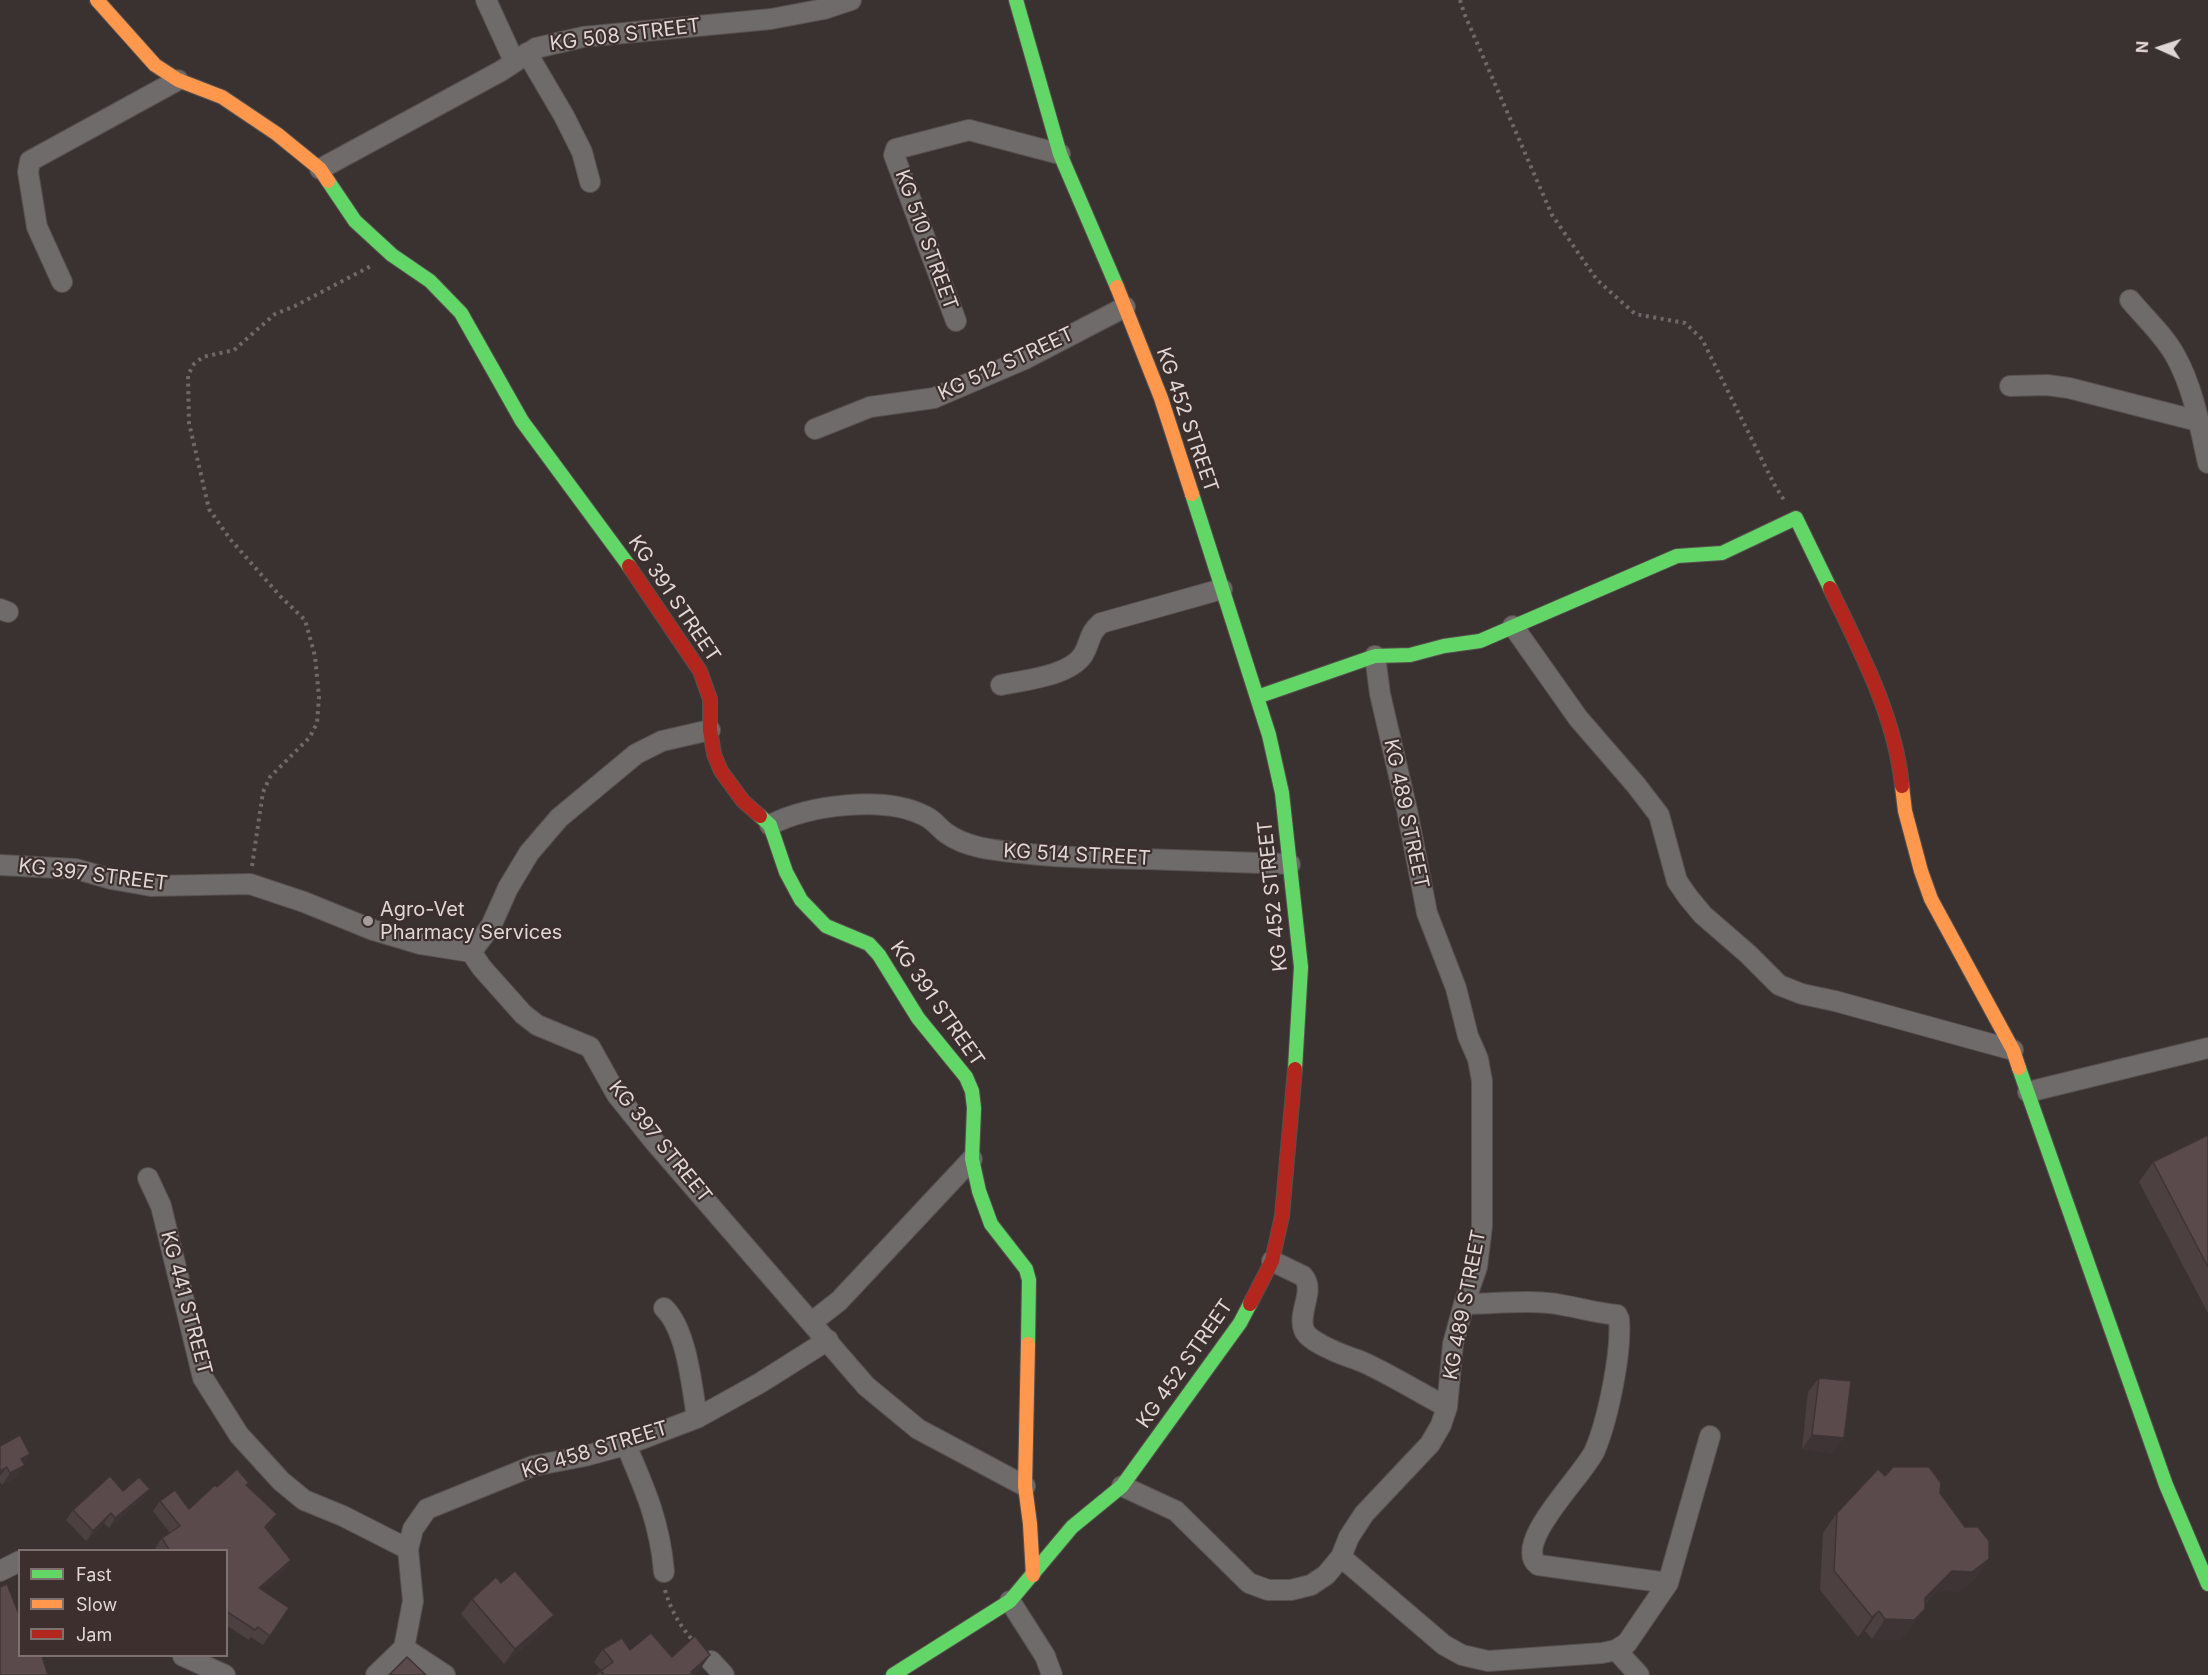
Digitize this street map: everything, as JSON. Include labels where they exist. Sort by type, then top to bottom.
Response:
[{"type":"street","name":"KG 391 STREET","points":[[97,0],[155,65],[178,80],[222,97],[277,135],[320,169],[355,221],[392,255],[430,280],[461,313],[522,421],[607,534],[700,671],[710,699],[710,730],[714,754],[721,771],[742,801],[770,825],[786,872],[801,900],[826,926],[869,944],[879,955],[918,1018],[966,1077],[972,1091],[974,1108],[972,1159],[979,1191],[991,1224],[1026,1269],[1029,1280],[1024,1486],[1030,1524],[1033,1575]]},
{"type":"street","points":[[486,0],[520,57],[564,116],[582,152],[590,182]]},
{"type":"street","name":"KG 508 STREET","points":[[320,169],[501,71],[536,48],[583,37],[771,19],[851,0]]},
{"type":"street","name":"KG 452 STREET","points":[[893,1675],[1010,1601],[1072,1527],[1122,1486],[1240,1323],[1272,1261],[1282,1216],[1291,1126],[1301,967],[1282,793],[1269,735],[1161,398],[1060,154],[1016,0]]},
{"type":"street","points":[[62,282],[37,227],[28,172],[30,161],[178,80]]},
{"type":"street","name":"KG 510 STREET","points":[[956,321],[894,155],[896,149],[969,130],[1060,154]]},
{"type":"street","points":[[2130,300],[2176,355],[2198,421],[2208,463]]},
{"type":"street","name":"KG 512 STREET","points":[[815,429],[870,406],[934,398],[1025,359],[1125,307]]},
{"type":"street","points":[[2010,386],[2047,385],[2069,388],[2198,421]]},
{"type":"street","points":[[1257,697],[1376,656],[1410,655],[1444,646],[1480,641],[1677,556],[1722,553],[1796,518],[1874,679],[1900,761],[1905,811],[1930,898],[2013,1050],[2166,1485],[2208,1584]]},
{"type":"street","points":[[1001,685],[1059,672],[1073,666],[1084,654],[1092,631],[1101,623],[1222,589]]},
{"type":"street","points":[[1513,627],[1578,718],[1659,815],[1677,881],[1688,897],[1703,915],[1748,954],[1779,985],[1802,994],[2013,1050]]},
{"type":"street","name":"KG 489 STREET","points":[[1122,1486],[1176,1512],[1249,1583],[1268,1590],[1291,1590],[1311,1585],[1326,1575],[1341,1557],[1349,1537],[1364,1514],[1430,1444],[1447,1407],[1454,1344],[1464,1304],[1477,1267],[1482,1226],[1482,1081],[1478,1059],[1468,1036],[1456,988],[1428,913],[1380,694],[1376,656]]},
{"type":"street","points":[[471,952],[491,926],[508,888],[530,852],[559,818],[636,754],[662,741],[710,730]]},
{"type":"street","name":"KG 514 STREET","points":[[770,825],[784,818],[826,807],[864,804],[896,807],[925,815],[945,833],[960,841],[989,849],[1054,857],[1290,864]]},
{"type":"street","name":"KG 397 STREET","points":[[0,865],[76,869],[111,879],[151,886],[250,885],[304,902],[373,930],[420,944],[471,952],[482,968],[523,1014],[537,1025],[590,1047],[617,1095],[653,1140],[866,1386],[918,1429],[1024,1486]]},
{"type":"street","points":[[2028,1092],[2208,1048]]},
{"type":"street","points":[[812,1322],[839,1301],[972,1159]]},
{"type":"street","name":"KG 441 STREET","points":[[148,1178],[161,1206],[204,1378],[239,1435],[281,1481],[304,1500],[343,1516],[408,1549]]},
{"type":"street","points":[[1272,1261],[1303,1276],[1306,1280],[1307,1293],[1303,1318],[1304,1330],[1309,1336],[1331,1350],[1364,1363],[1447,1407]]},
{"type":"street","points":[[1464,1304],[1542,1303],[1562,1305],[1592,1313],[1617,1315],[1620,1326],[1615,1375],[1596,1448],[1590,1460],[1553,1507],[1534,1538],[1530,1552],[1533,1561],[1538,1565],[1668,1583]]},
{"type":"street","points":[[664,1308],[674,1317],[689,1368],[697,1418]]},
{"type":"street","name":"KG 458 STREET","points":[[408,1549],[413,1529],[427,1509],[533,1466],[626,1445],[697,1418],[760,1383],[828,1340]]},
{"type":"street","points":[[1341,1557],[1451,1651],[1462,1655],[1488,1661],[1572,1656],[1616,1650],[1627,1643],[1668,1583],[1710,1436]]},
{"type":"street","points":[[626,1445],[653,1508],[662,1547],[664,1572]]},
{"type":"street","points":[[376,1675],[404,1648],[413,1601],[408,1549]]},
{"type":"street","points":[[0,1571],[18,1562]]},
{"type":"street","points":[[1010,1601],[1045,1656],[1052,1675]]},
{"type":"street","points":[[404,1648],[445,1675]]},
{"type":"street","points":[[1616,1650],[1639,1675]]},
{"type":"street","points":[[185,1657],[225,1675]]},
{"type":"path","points":[[1460,0],[1552,215],[1597,280],[1635,314],[1685,323],[1702,339],[1774,484],[1796,518]]},
{"type":"path","points":[[250,885],[263,792],[270,777],[310,737],[317,723],[319,697],[315,656],[305,620],[281,597],[230,539],[209,509],[189,423],[188,375],[194,364],[203,357],[234,350],[275,314],[295,306],[392,255]]},
{"type":"path","points":[[664,1572],[665,1590],[671,1610],[680,1626],[718,1668]]},
{"type":"building","points":[[2208,1135],[2208,1267],[2153,1162]]},
{"type":"building","points":[[1819,1378],[1851,1381],[1844,1438],[1812,1435]]},
{"type":"building","points":[[20,1435],[30,1454],[21,1459],[25,1465],[10,1473],[7,1467],[0,1471],[0,1446]]},
{"type":"building","points":[[1893,1467],[1929,1467],[1941,1483],[1940,1493],[1965,1527],[1978,1527],[1989,1541],[1989,1559],[1972,1572],[1952,1571],[1925,1598],[1925,1609],[1914,1620],[1885,1619],[1879,1611],[1872,1617],[1834,1571],[1837,1513],[1878,1469],[1885,1476]]},
{"type":"building","points":[[237,1469],[249,1483],[246,1485],[277,1514],[265,1527],[291,1560],[259,1588],[289,1608],[270,1636],[258,1627],[255,1630],[228,1612],[228,1549],[169,1549],[162,1538],[180,1526],[160,1501],[175,1490],[189,1509],[215,1485],[217,1487]]},
{"type":"building","points":[[110,1476],[123,1491],[139,1477],[150,1489],[115,1518],[111,1513],[93,1531],[73,1510]]},
{"type":"building","points":[[515,1571],[554,1615],[515,1649],[472,1599],[496,1577],[501,1583]]},
{"type":"building","points":[[7,1584],[18,1612],[18,1657],[42,1657],[48,1675],[0,1675],[0,1587]]},
{"type":"building","points":[[651,1633],[672,1657],[695,1636],[710,1655],[691,1672],[693,1675],[604,1675],[601,1671],[613,1662],[603,1649],[622,1638],[630,1650]]},
{"type":"building","points":[[407,1657],[426,1675],[389,1675]]},
{"type":"traffic: fast","points":[[1016,0],[1060,154],[1117,287]]},
{"type":"traffic: fast","points":[[328,181],[355,221],[392,255],[430,281],[461,313],[522,421],[629,566]]},
{"type":"traffic: fast","points":[[1192,494],[1269,735],[1282,793],[1301,967],[1295,1069]]},
{"type":"traffic: fast","points":[[1257,697],[1375,656],[1410,655],[1444,646],[1480,641],[1677,556],[1722,553],[1796,518],[1830,588]]},
{"type":"traffic: fast","points":[[760,816],[770,825],[786,872],[801,900],[826,926],[869,944],[879,955],[918,1018],[966,1077],[972,1091],[974,1108],[972,1159],[979,1191],[991,1224],[1026,1269],[1029,1280],[1028,1344]]},
{"type":"traffic: fast","points":[[2019,1068],[2166,1485],[2208,1584]]},
{"type":"traffic: fast","points":[[893,1675],[1010,1601],[1072,1527],[1122,1486],[1240,1323],[1250,1304]]},
{"type":"traffic: slow","points":[[97,0],[155,65],[178,80],[222,97],[277,134],[320,169],[328,181]]},
{"type":"traffic: slow","points":[[1117,287],[1161,398],[1192,494]]},
{"type":"traffic: slow","points":[[1902,786],[1905,811],[1931,899],[2013,1050],[2019,1068]]},
{"type":"traffic: slow","points":[[1028,1344],[1025,1486],[1033,1575]]},
{"type":"traffic: jam","points":[[629,566],[700,671],[710,699],[710,730],[714,754],[721,771],[743,801],[760,816]]},
{"type":"traffic: jam","points":[[1830,588],[1875,684],[1892,734],[1902,786]]},
{"type":"traffic: jam","points":[[1250,1304],[1272,1261],[1282,1216],[1295,1069]]},
{"type":"place","name":"Agro-Vet Pharmacy Services","points":[[368,921]]}]
